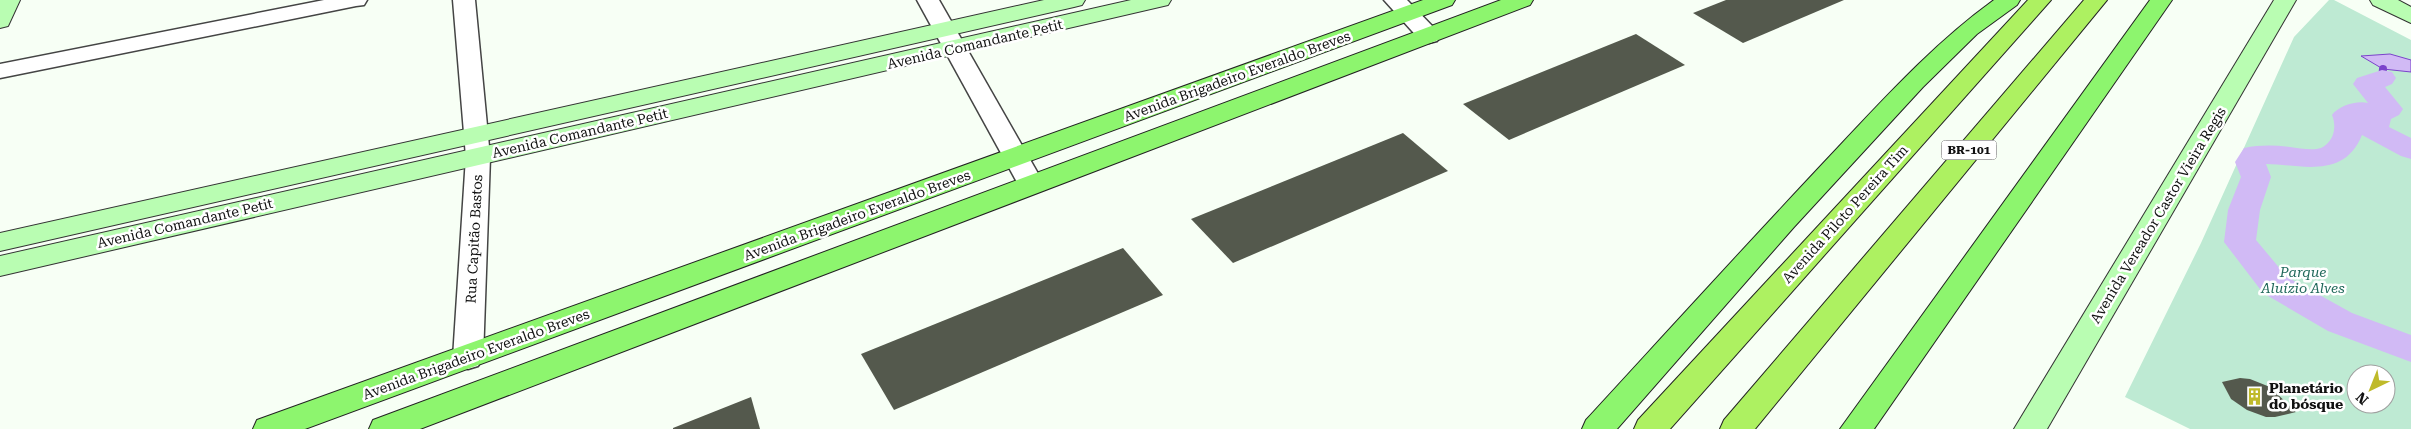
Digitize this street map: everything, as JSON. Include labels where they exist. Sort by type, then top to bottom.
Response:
[{"type":"highway","name":"Avenida Piloto Pereira Tim","points":[[1650,429],[2040,0]]},
{"type":"highway","name":"BR-101","points":[[1736,429],[1842,300],[2096,0]]},
{"type":"main road","name":"Avenida Brigadeiro Everaldo Breves","points":[[269,429],[468,358],[1016,156],[1401,7],[1444,0]]},
{"type":"main road","points":[[384,429],[1522,0]]},
{"type":"main road","points":[[1598,429],[1778,229],[1914,82],[1969,29],[2009,0]]},
{"type":"main road","points":[[1856,429],[1925,335],[2057,145],[2161,0]]},
{"type":"street","points":[[0,21],[9,0]]},
{"type":"street","points":[[0,71],[356,0]]},
{"type":"street","name":"Rua Capitão Bastos","points":[[464,0],[478,145],[468,358]]},
{"type":"street","points":[[928,0],[1031,184]]},
{"type":"street","name":"Avenida Comandante Petit","points":[[950,39],[1074,0]]},
{"type":"street","name":"Avenida Comandante Petit","points":[[0,242],[478,145],[950,39],[1160,0]]},
{"type":"street","name":"Avenida Vereador Castor Vieira Regis","points":[[2030,429],[2285,0]]},
{"type":"street","points":[[2370,0],[2397,8]]},
{"type":"street","points":[[1401,7],[1429,36]]},
{"type":"street","name":"Avenida Comandante Petit","points":[[0,266],[478,145]]},
{"type":"green space","name":"Parque Aluízio Alves","points":[[2329,0],[2334,0],[2411,40],[2411,429],[2190,429],[2125,397],[2201,243],[2294,37]]},
{"type":"shaded area","points":[[2390,54],[2411,60],[2411,72],[2383,69],[2361,56]]},
{"type":"building","points":[[1726,0],[1844,0],[1743,43],[1693,13]]},
{"type":"building","points":[[1636,34],[1685,65],[1509,140],[1463,104]]},
{"type":"building","points":[[1403,133],[1448,171],[1233,263],[1191,219]]},
{"type":"building","points":[[1123,248],[1163,295],[894,410],[861,354]]},
{"type":"building","name":"Planetário do bósque","points":[[2240,378],[2250,379],[2270,387],[2296,412],[2266,417],[2247,410],[2231,399],[2222,382]]},
{"type":"building","points":[[751,397],[760,429],[673,429],[673,428]]},
{"type":"waterway","points":[[2382,78],[2383,69]]},
{"type":"waterway","points":[[2377,115],[2389,109],[2367,84],[2382,78]]},
{"type":"waterway","points":[[2377,115],[2363,110],[2346,115],[2349,122],[2347,137],[2340,148],[2327,156],[2313,158],[2254,155],[2250,162],[2256,177],[2244,210],[2240,242],[2275,285],[2340,322],[2411,349]]},
{"type":"waterway","points":[[2377,115],[2374,131],[2411,150]]},
{"type":"place","name":"Planetário do bósque","points":[[2255,396]]}]
